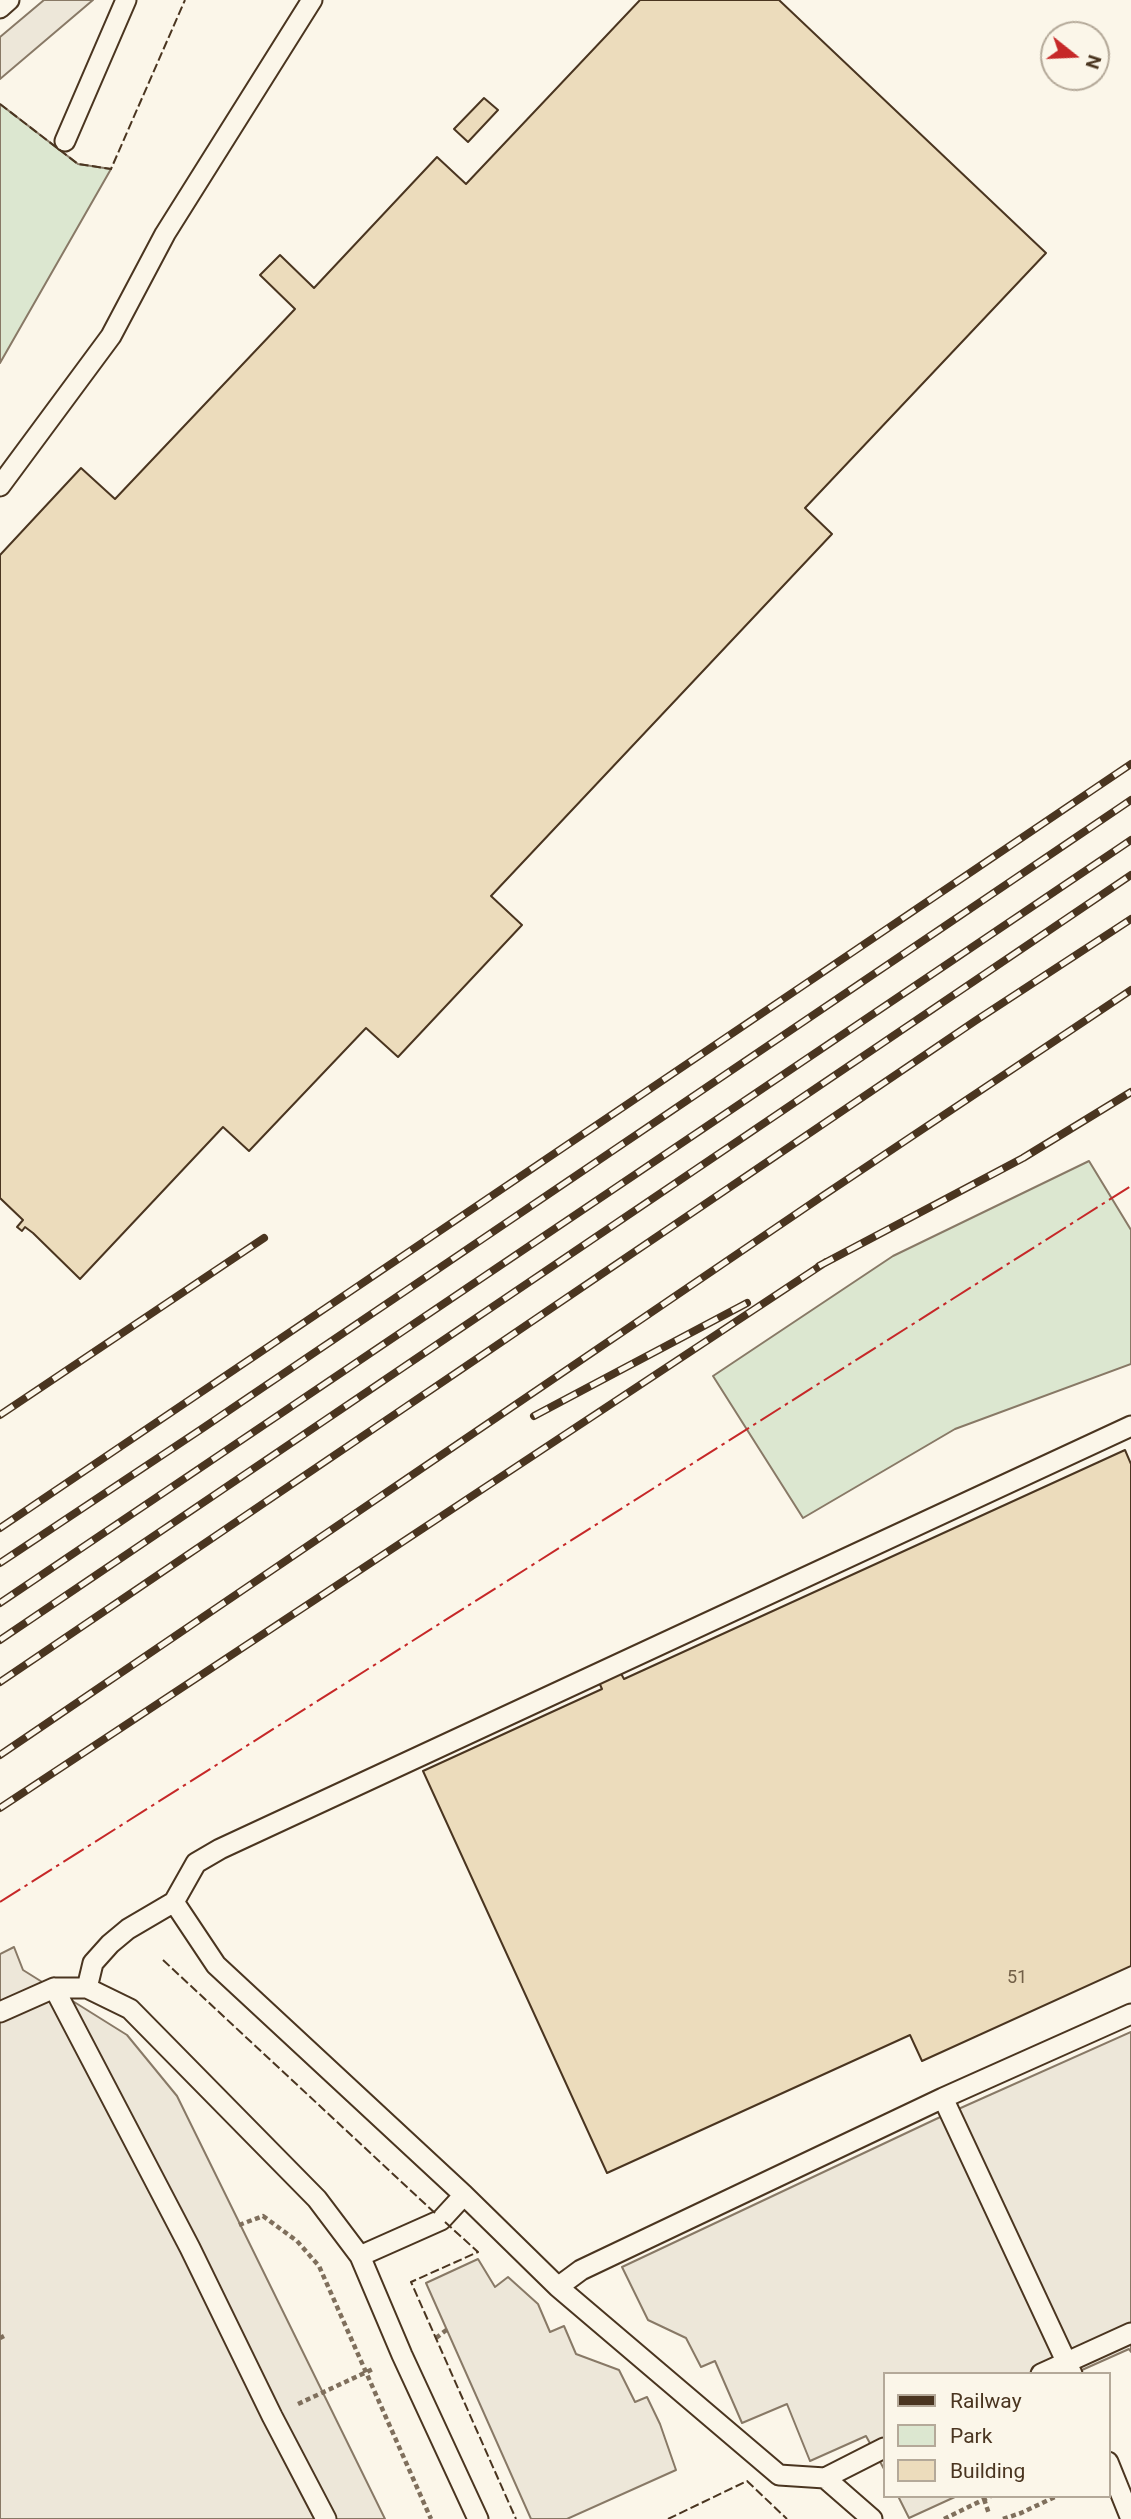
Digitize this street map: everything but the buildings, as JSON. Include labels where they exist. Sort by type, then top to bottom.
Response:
[{"type":"lane","points":[[0,8],[9,0]]},
{"type":"lane","points":[[65,141],[125,0]]},
{"type":"lane","points":[[0,486],[111,337],[165,234],[312,0]]},
{"type":"lane","points":[[87,1987],[93,1963],[110,1944],[128,1929],[174,1902],[196,1863],[220,1849],[1131,1426]]},
{"type":"lane","points":[[174,1902],[216,1965],[558,2287],[779,2475],[825,2478],[883,2449]]},
{"type":"lane","points":[[0,2012],[54,1988],[87,1987],[130,2009],[317,2199],[360,2256],[402,2355],[478,2519]]},
{"type":"lane","points":[[54,1988],[190,2248],[326,2519]]},
{"type":"lane","points":[[558,2287],[581,2270],[943,2098],[1131,2014]]},
{"type":"lane","points":[[943,2098],[1070,2368]]},
{"type":"lane","points":[[360,2256],[441,2220],[464,2196]]},
{"type":"lane","points":[[1051,2372],[1070,2368],[1131,2333]]},
{"type":"lane","points":[[1110,2467],[1131,2519]]},
{"type":"lane","points":[[825,2478],[872,2519]]},
{"type":"path","points":[[239,2225],[263,2216],[297,2241],[319,2266],[431,2519]]},
{"type":"path","points":[[436,2338],[449,2328]]},
{"type":"path","points":[[272,2416],[373,2369]]},
{"type":"path","points":[[1003,2519],[1022,2516],[1054,2498]]},
{"type":"path","points":[[944,2519],[984,2499],[989,2514]]},
{"type":"green space","points":[[0,104],[78,164],[111,169],[0,363]]},
{"type":"green space","points":[[1089,1161],[1131,1230],[1131,1364],[955,1429],[803,1518],[713,1376],[893,1256]]},
{"type":"shaded area","points":[[44,0],[93,0],[0,79],[0,37]]},
{"type":"shaded area","points":[[14,1947],[23,1970],[127,2035],[177,2096],[385,2519],[0,2519],[0,1954]]},
{"type":"shaded area","points":[[1131,2032],[1131,2352],[1129,2349],[1077,2372],[883,2372],[883,2467],[866,2436],[810,2461],[787,2404],[742,2423],[715,2361],[701,2367],[686,2338],[648,2320],[622,2267],[936,2119]]},
{"type":"shaded area","points":[[478,2259],[495,2287],[508,2277],[538,2304],[550,2332],[564,2326],[576,2354],[619,2370],[635,2402],[647,2397],[660,2424],[676,2470],[567,2519],[531,2519],[426,2283]]},
{"type":"shaded area","points":[[899,2498],[953,2498],[909,2518]]},
{"type":"railway","points":[[0,1528],[1131,764]]},
{"type":"railway","points":[[0,1563],[1131,800]]},
{"type":"railway","points":[[0,1603],[1131,840]]},
{"type":"railway","points":[[0,1640],[1131,875]]},
{"type":"railway","points":[[0,1682],[975,1021],[1131,919]]},
{"type":"railway","points":[[0,1755],[824,1195],[1131,990]]},
{"type":"railway","points":[[819,1266],[1023,1158],[1131,1092]]},
{"type":"railway","points":[[0,1415],[264,1238]]},
{"type":"railway","points":[[0,1808],[826,1262]]},
{"type":"railway","points":[[534,1416],[747,1303]]},
{"type":"fence","points":[[0,104],[78,164],[111,169],[185,0]]},
{"type":"fence","points":[[163,1960],[437,2215]]},
{"type":"fence","points":[[445,2222],[478,2252],[411,2282],[516,2519]]},
{"type":"fence","points":[[668,2519],[747,2481],[787,2519]]},
{"type":"power","points":[[0,1902],[1131,1186]]}]
